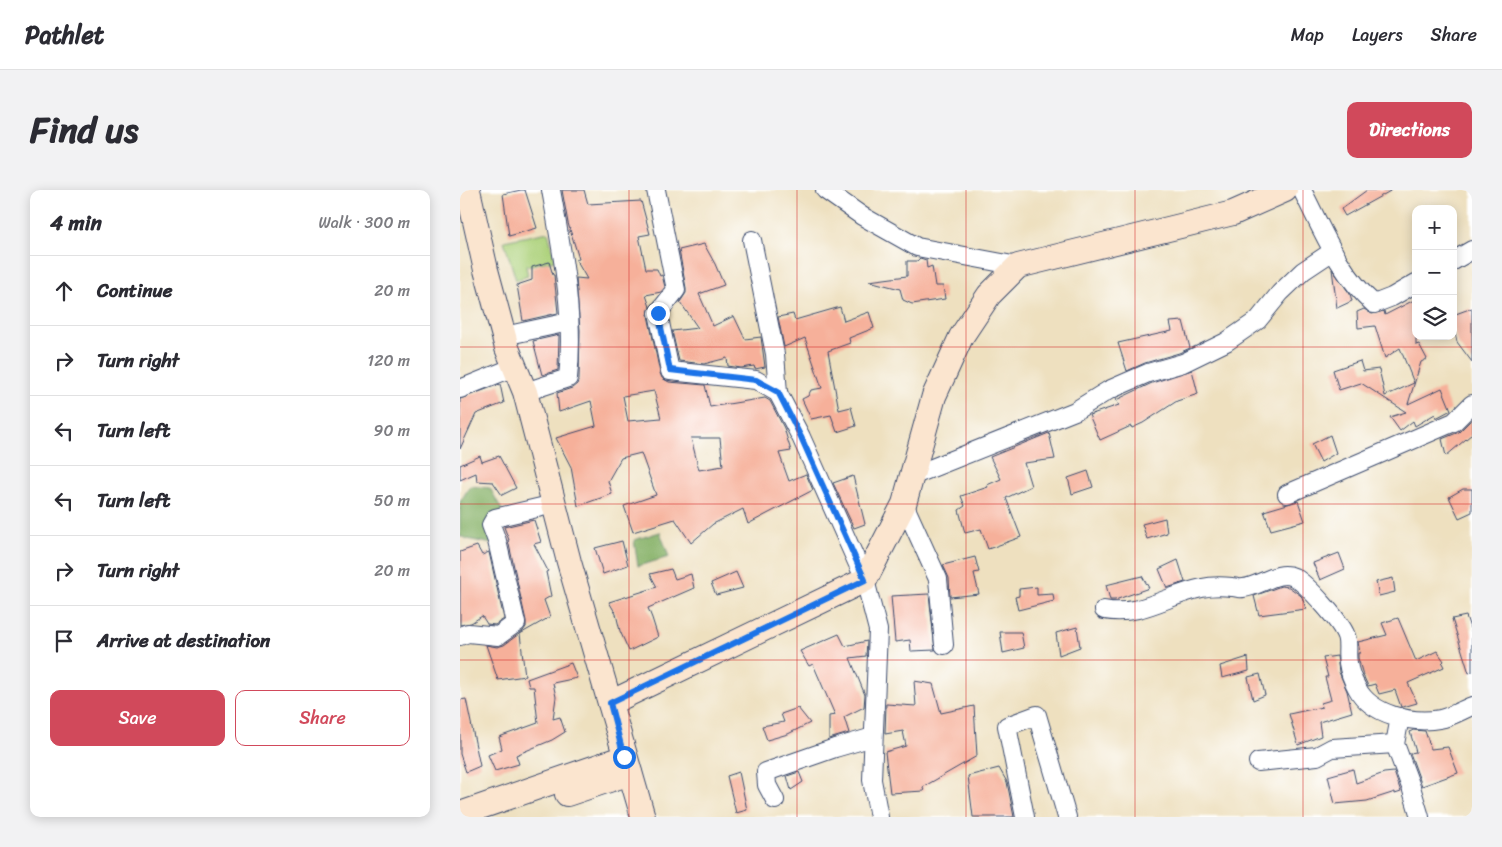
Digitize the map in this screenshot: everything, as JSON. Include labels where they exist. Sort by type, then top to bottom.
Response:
[{"type":"street","points":[[468,190],[486,270],[504,336],[514,367],[525,392],[554,504],[643,817]]},
{"type":"street","points":[[525,392],[568,378],[569,322],[560,239],[551,190]]},
{"type":"street","points":[[656,190],[676,290],[658,313],[670,370],[756,380],[778,392]]},
{"type":"street","points":[[825,190],[862,216],[917,246],[1018,266],[1233,213],[1285,190]]},
{"type":"street","points":[[1302,190],[1349,278],[1374,304],[1392,297],[1412,285]]},
{"type":"street","points":[[752,240],[776,354],[778,392],[801,437],[865,580],[878,630],[872,780],[879,817]]},
{"type":"street","points":[[1457,259],[1472,250]]},
{"type":"street","points":[[912,476],[1075,411],[1109,390],[1148,373],[1183,363],[1226,342],[1258,320],[1280,293],[1303,271],[1333,251]]},
{"type":"street","points":[[610,703],[865,580],[904,504],[934,396],[961,337],[989,295],[1018,266]]},
{"type":"street","points":[[504,336],[569,322]]},
{"type":"street","points":[[460,389],[514,367]]},
{"type":"street","points":[[1287,494],[1454,422],[1472,404]]},
{"type":"street","points":[[460,636],[468,633],[498,636],[516,623],[497,541],[491,525],[495,518],[554,504]]},
{"type":"street","points":[[904,504],[938,579],[944,645]]},
{"type":"street","points":[[1104,610],[1132,611],[1155,605],[1175,595],[1203,588],[1243,588],[1278,576],[1292,576],[1310,591],[1342,629],[1346,637],[1348,664],[1357,689],[1368,702],[1390,715],[1416,719],[1441,718],[1472,706]]},
{"type":"street","points":[[1025,817],[1007,726],[1037,715],[1067,817]]},
{"type":"street","points":[[1400,717],[1395,744],[1420,817]]},
{"type":"street","points":[[774,800],[767,785],[766,772],[873,737]]},
{"type":"street","points":[[1258,762],[1317,756],[1332,748],[1395,744]]},
{"type":"street","points":[[460,814],[627,765]]},
{"type":"street","points":[[498,817],[627,765]]},
{"type":"green space","points":[[548,232],[555,260],[526,266],[528,276],[516,280],[504,241]]},
{"type":"green space","points":[[470,486],[490,488],[502,510],[492,544],[460,536],[460,502]]},
{"type":"green space","points":[[660,532],[669,557],[638,566],[634,540]]},
{"type":"building","points":[[525,190],[537,228],[509,236],[503,194]]},
{"type":"building","points":[[562,190],[584,190],[588,204],[641,201],[650,234],[639,236],[646,269],[657,269],[660,276],[662,275],[665,287],[661,292],[646,295],[650,307],[648,315],[662,378],[669,382],[705,385],[710,407],[765,398],[770,401],[784,428],[791,451],[779,453],[789,481],[806,474],[813,490],[748,524],[743,509],[713,524],[691,543],[675,519],[633,532],[624,506],[656,495],[641,453],[621,458],[608,481],[612,494],[578,506],[571,467],[556,438],[596,426],[591,401],[559,412],[557,393],[572,388],[579,379],[580,330],[576,278],[587,279],[576,260],[579,259],[568,223]],"holes":[[[654,391],[661,418],[628,421],[623,396]],[[691,438],[720,438],[723,466],[699,470]]]},
{"type":"building","points":[[1367,190],[1392,190],[1345,216],[1341,209]]},
{"type":"building","points":[[704,244],[724,285],[699,294],[713,326],[734,316],[745,339],[761,337],[765,367],[755,369],[754,366],[741,368],[728,366],[727,358],[704,364],[679,361],[672,331],[698,328],[680,302],[686,293],[686,288],[679,250]]},
{"type":"building","points":[[920,258],[926,260],[927,268],[932,266],[935,286],[943,286],[945,299],[912,304],[903,300],[900,289],[869,281],[907,276],[907,261],[917,261]]},
{"type":"building","points":[[549,262],[554,275],[558,313],[523,321],[517,285],[532,280],[532,267]]},
{"type":"building","points":[[1332,269],[1350,294],[1352,301],[1337,308]]},
{"type":"building","points":[[1412,301],[1412,340],[1416,340],[1416,345],[1419,344],[1427,359],[1421,362],[1408,404],[1442,388],[1451,410],[1436,418],[1435,414],[1415,426],[1413,421],[1400,431],[1390,417],[1406,412],[1361,383],[1339,390],[1333,370],[1360,361],[1363,371],[1379,369],[1385,396],[1414,383],[1400,348],[1385,358],[1375,326],[1358,328],[1357,312],[1364,309],[1372,314],[1384,311],[1385,315]]},
{"type":"building","points":[[840,307],[844,321],[869,312],[874,328],[849,338],[850,343],[828,351],[839,410],[851,407],[856,426],[837,432],[831,415],[811,419],[802,399],[808,396],[811,390],[822,388],[805,338],[784,347],[778,317],[793,314],[795,320]]},
{"type":"building","points":[[1472,308],[1472,362],[1457,342],[1457,314]]},
{"type":"building","points":[[1183,321],[1190,348],[1127,371],[1118,343],[1172,331],[1170,322]]},
{"type":"building","points":[[559,335],[558,370],[542,375],[533,341]]},
{"type":"building","points":[[1192,370],[1198,394],[1177,401],[1143,423],[1132,428],[1131,426],[1100,440],[1089,415],[1119,405],[1116,400],[1152,383]]},
{"type":"building","points":[[500,384],[504,403],[476,414],[460,449],[460,399]]},
{"type":"building","points":[[1472,419],[1472,434],[1446,456],[1442,439],[1459,432]]},
{"type":"building","points":[[1049,433],[1055,459],[1024,463],[1031,486],[1006,498],[1021,537],[988,549],[981,529],[965,533],[959,510],[965,506],[961,496],[988,487],[987,485],[1001,479],[990,457]]},
{"type":"building","points":[[1330,435],[1336,453],[1321,462],[1312,444]]},
{"type":"building","points":[[480,456],[482,462],[499,456],[516,488],[502,495],[493,482],[477,481],[476,473],[460,480],[460,465]]},
{"type":"building","points":[[1088,471],[1093,487],[1072,494],[1068,478]]},
{"type":"building","points":[[853,476],[865,524],[854,528],[833,483]]},
{"type":"building","points":[[1463,489],[1472,489],[1472,512],[1459,518],[1449,497]]},
{"type":"building","points":[[1298,501],[1305,521],[1271,530],[1264,511]]},
{"type":"building","points":[[1165,518],[1167,533],[1147,539],[1142,524]]},
{"type":"building","points":[[534,520],[541,542],[534,544],[548,571],[546,572],[551,596],[544,600],[550,617],[520,634],[525,676],[498,680],[486,645],[497,647],[504,645],[526,627],[509,540],[504,527]]},
{"type":"building","points":[[622,541],[628,565],[603,574],[595,548]]},
{"type":"building","points":[[477,546],[482,555],[489,552],[504,619],[495,625],[487,624],[482,616],[471,623],[460,625],[460,552]]},
{"type":"building","points":[[1339,553],[1345,569],[1320,580],[1313,563]]},
{"type":"building","points":[[975,557],[979,572],[974,573],[979,594],[950,597],[949,578],[943,565]]},
{"type":"building","points":[[1178,560],[1185,582],[1167,588],[1159,569]]},
{"type":"building","points":[[671,569],[675,579],[691,574],[694,588],[648,608],[658,637],[629,651],[620,631],[616,614],[609,602],[657,587],[650,574]]},
{"type":"building","points":[[736,572],[743,588],[716,595],[711,583]]},
{"type":"building","points":[[1142,576],[1149,588],[1110,600],[1106,585]]},
{"type":"building","points":[[1393,578],[1395,592],[1379,596],[1376,582]]},
{"type":"building","points":[[1281,586],[1289,587],[1300,595],[1306,609],[1259,615],[1254,596]]},
{"type":"building","points":[[1037,587],[1037,595],[1053,594],[1054,601],[1018,610],[1015,597],[1019,596],[1019,589]]},
{"type":"building","points":[[929,594],[935,650],[911,651],[910,640],[895,642],[891,596]]},
{"type":"building","points":[[1466,616],[1472,634],[1472,672],[1469,673],[1452,619]]},
{"type":"building","points":[[1398,618],[1416,661],[1437,651],[1444,661],[1442,663],[1444,667],[1408,683],[1417,703],[1403,707],[1401,707],[1395,690],[1379,694],[1375,684],[1368,686],[1358,658],[1358,653],[1360,653],[1358,642],[1387,635],[1382,623]]},
{"type":"building","points":[[1077,627],[1080,647],[1059,655],[1056,633]]},
{"type":"building","points":[[1000,632],[1021,632],[1024,648],[1003,653]]},
{"type":"building","points":[[839,634],[845,646],[867,641],[866,656],[850,658],[865,695],[864,707],[844,717],[849,733],[829,739],[829,716],[835,715],[813,664],[809,666],[800,651]]},
{"type":"building","points":[[1337,656],[1339,672],[1347,691],[1352,712],[1319,722],[1321,736],[1298,745],[1289,714],[1322,707],[1321,703],[1331,700],[1325,677],[1328,677],[1323,658]]},
{"type":"building","points":[[1248,657],[1249,671],[1222,678],[1220,666]]},
{"type":"building","points":[[571,663],[577,678],[553,683],[556,697],[553,719],[560,717],[565,732],[552,740],[516,755],[519,764],[495,771],[488,755],[502,749],[499,737],[538,723],[534,687],[529,687],[527,679]]},
{"type":"building","points":[[1260,674],[1265,695],[1253,700],[1248,677]]},
{"type":"building","points":[[914,681],[933,684],[941,713],[974,706],[977,756],[923,787],[924,791],[890,793],[885,752],[906,746],[903,731],[885,734],[886,704],[916,706]]},
{"type":"building","points":[[466,699],[480,766],[466,772],[460,754],[460,700]]},
{"type":"building","points":[[798,708],[810,723],[788,734],[767,740],[762,726],[784,722],[781,714]]},
{"type":"building","points":[[1413,730],[1425,731],[1431,749],[1448,747],[1458,773],[1422,786],[1410,753],[1416,752],[1410,732]]},
{"type":"building","points":[[999,768],[1007,782],[1014,817],[973,817],[968,776]]},
{"type":"building","points":[[1353,769],[1356,783],[1384,773],[1394,772],[1401,792],[1395,794],[1395,792],[1367,801],[1335,804],[1328,776]]},
{"type":"building","points":[[739,772],[747,810],[736,813],[727,776]]},
{"type":"building","points":[[799,772],[803,782],[791,790],[787,776]]},
{"type":"route","points":[[624,757],[610,703],[865,580],[801,437],[778,392],[756,380],[670,370],[658,313]]}]
